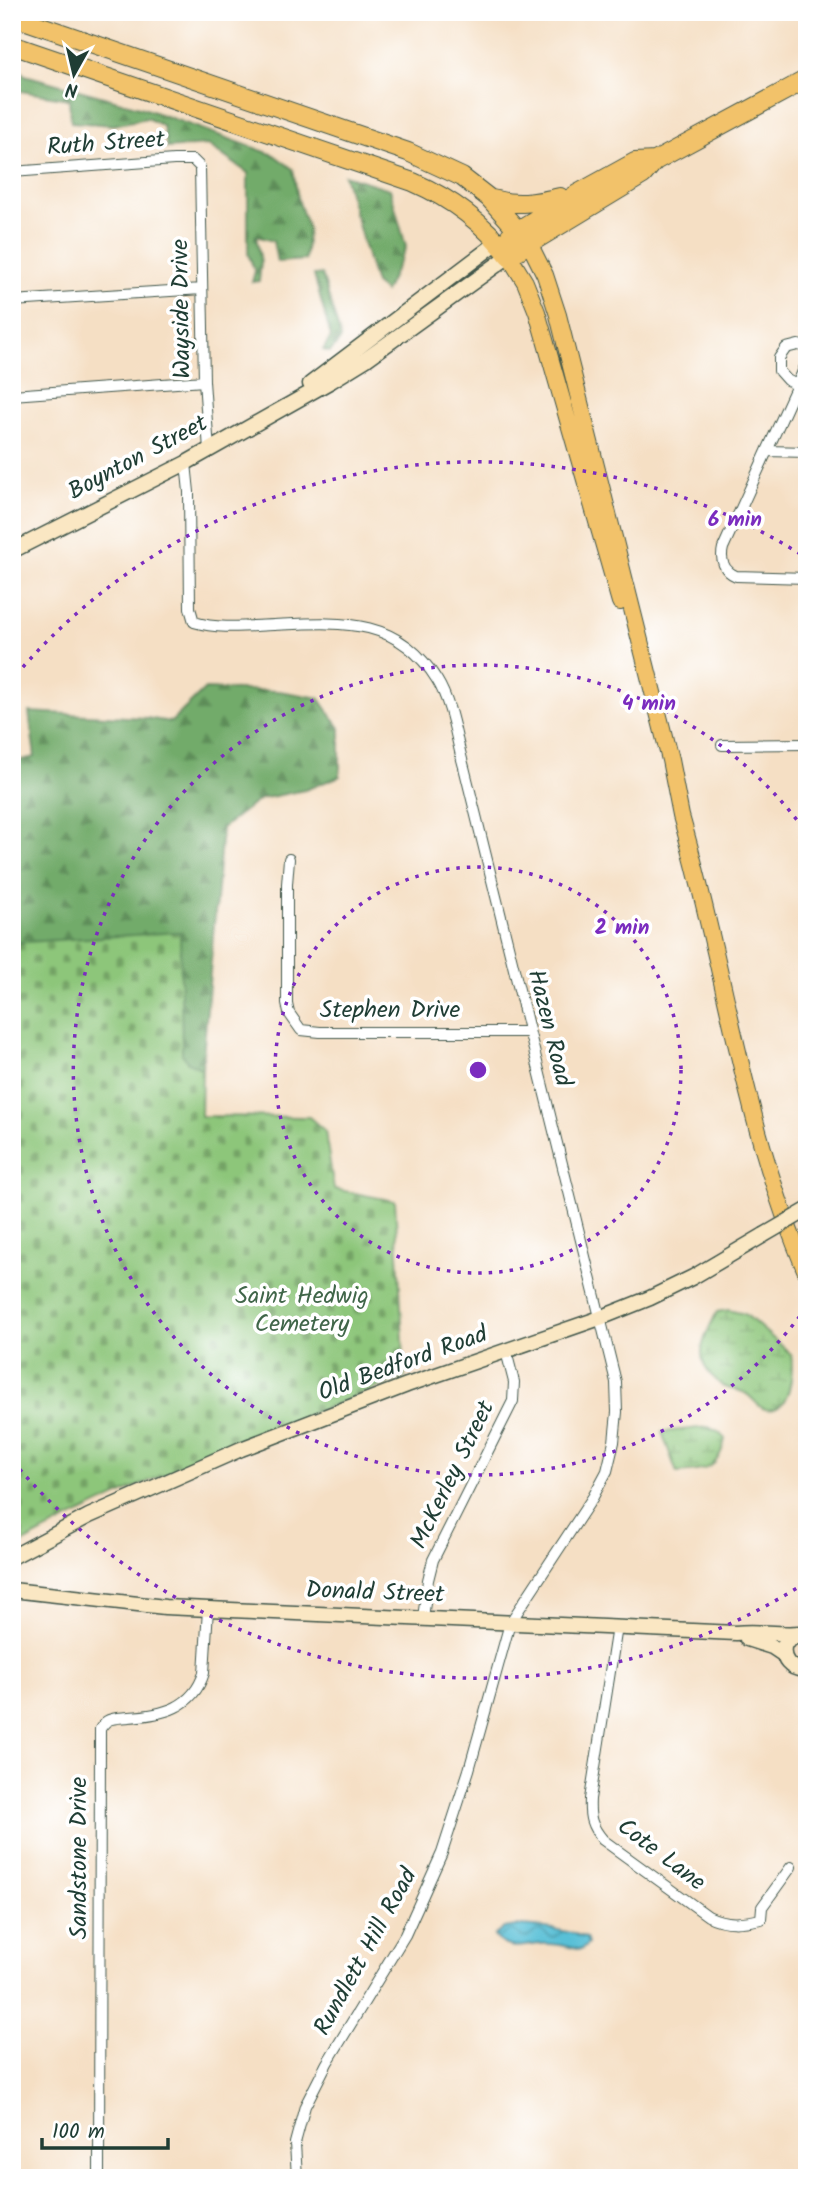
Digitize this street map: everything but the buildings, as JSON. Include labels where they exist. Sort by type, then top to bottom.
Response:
[{"type":"highway","points":[[12,16],[408,152],[462,177],[489,198],[524,236]]},
{"type":"highway","points":[[12,45],[413,182],[439,193],[463,209],[503,249],[643,175],[655,161],[807,79]]},
{"type":"highway","points":[[524,236],[577,194],[635,162],[655,161]]},
{"type":"highway","points":[[489,198],[523,204],[577,194]]},
{"type":"main road","points":[[524,236],[545,275],[558,315],[670,760],[674,786],[767,1162],[788,1229],[807,1274]]},
{"type":"main road","points":[[503,249],[525,282],[537,312],[663,757],[674,786]]},
{"type":"street","name":"Ruth Street","points":[[12,172],[174,160],[193,160],[200,167]]},
{"type":"street","name":"Wayside Drive","points":[[200,167],[204,381],[209,450]]},
{"type":"street","name":"Boynton Street","points":[[12,551],[186,463],[365,360],[503,249]]},
{"type":"street","points":[[12,301],[202,289]]},
{"type":"street","points":[[797,385],[787,380],[779,371],[779,358],[791,345],[807,347]]},
{"type":"street","points":[[807,362],[723,548],[722,559],[727,569],[736,576],[807,578]]},
{"type":"street","points":[[12,395],[204,381]]},
{"type":"street","points":[[767,451],[807,452]]},
{"type":"street","name":"Hazen Road","points":[[186,463],[189,492],[190,608],[194,622],[221,627],[312,624],[371,627],[398,639],[421,658],[438,681],[449,709],[616,1382],[614,1442],[607,1471],[593,1497],[510,1623]]},
{"type":"street","points":[[722,745],[807,744]]},
{"type":"street","name":"Stephen Drive","points":[[289,859],[287,1004],[289,1013],[301,1030],[528,1032]]},
{"type":"street","name":"Old Bedford Road","points":[[12,1557],[89,1516],[228,1454],[407,1385],[600,1318],[670,1289],[807,1210]]},
{"type":"street","name":"McKerley Street","points":[[423,1618],[433,1560],[513,1401],[514,1382],[506,1351]]},
{"type":"street","name":"Donald Street","points":[[12,1590],[135,1605],[805,1634]]},
{"type":"street","name":"Sandstone Drive","points":[[99,2178],[100,1729],[107,1721],[116,1718],[166,1713],[190,1698],[204,1672],[208,1609]]},
{"type":"street","name":"Rundlett Hill Road","points":[[297,2178],[295,2143],[309,2097],[405,1934],[442,1853],[463,1790],[510,1623]]},
{"type":"street","name":"Cote Lane","points":[[617,1627],[590,1799],[590,1821],[593,1829],[613,1847],[708,1916],[721,1922],[737,1923],[761,1919],[762,1907],[791,1867]]},
{"type":"street","name":"Donald Street","points":[[736,1633],[772,1647],[794,1668],[807,1669]]},
{"type":"street","name":"Donald Street","points":[[783,1655],[785,1643],[794,1635],[805,1634]]},
{"type":"green space","points":[[12,64],[25,75],[143,108],[274,155],[293,169],[298,199],[308,229],[305,260],[277,262],[273,241],[256,236],[261,262],[259,281],[252,282],[255,271],[248,254],[248,173],[208,145],[167,148],[163,126],[147,118],[114,125],[71,122],[69,99],[15,90],[12,95]]},
{"type":"green space","points":[[344,175],[390,189],[406,247],[385,292],[375,284]]},
{"type":"green space","points":[[322,274],[341,339],[330,352],[323,350],[331,337],[314,275]]},
{"type":"green space","points":[[205,689],[279,691],[319,698],[340,728],[340,776],[305,790],[260,799],[222,828],[202,1069],[188,1062],[182,1054],[179,932],[12,943],[12,762],[35,757],[29,712],[146,718],[171,722]]},
{"type":"green space","name":"Saint Hedwig Cemetery","points":[[180,932],[182,1054],[188,1062],[202,1069],[201,1116],[309,1117],[325,1131],[334,1189],[395,1201],[405,1377],[156,1478],[12,1549],[12,943]]},
{"type":"green space","points":[[728,1310],[745,1314],[791,1354],[789,1390],[780,1405],[774,1409],[762,1408],[745,1393],[724,1387],[706,1368],[702,1353],[705,1337],[717,1312]]},
{"type":"green space","points":[[708,1427],[725,1439],[719,1457],[709,1467],[677,1473],[662,1432]]},
{"type":"water","points":[[517,1926],[569,1932],[586,1938],[588,1944],[581,1950],[551,1944],[516,1947],[505,1945],[494,1936],[504,1928]]}]
